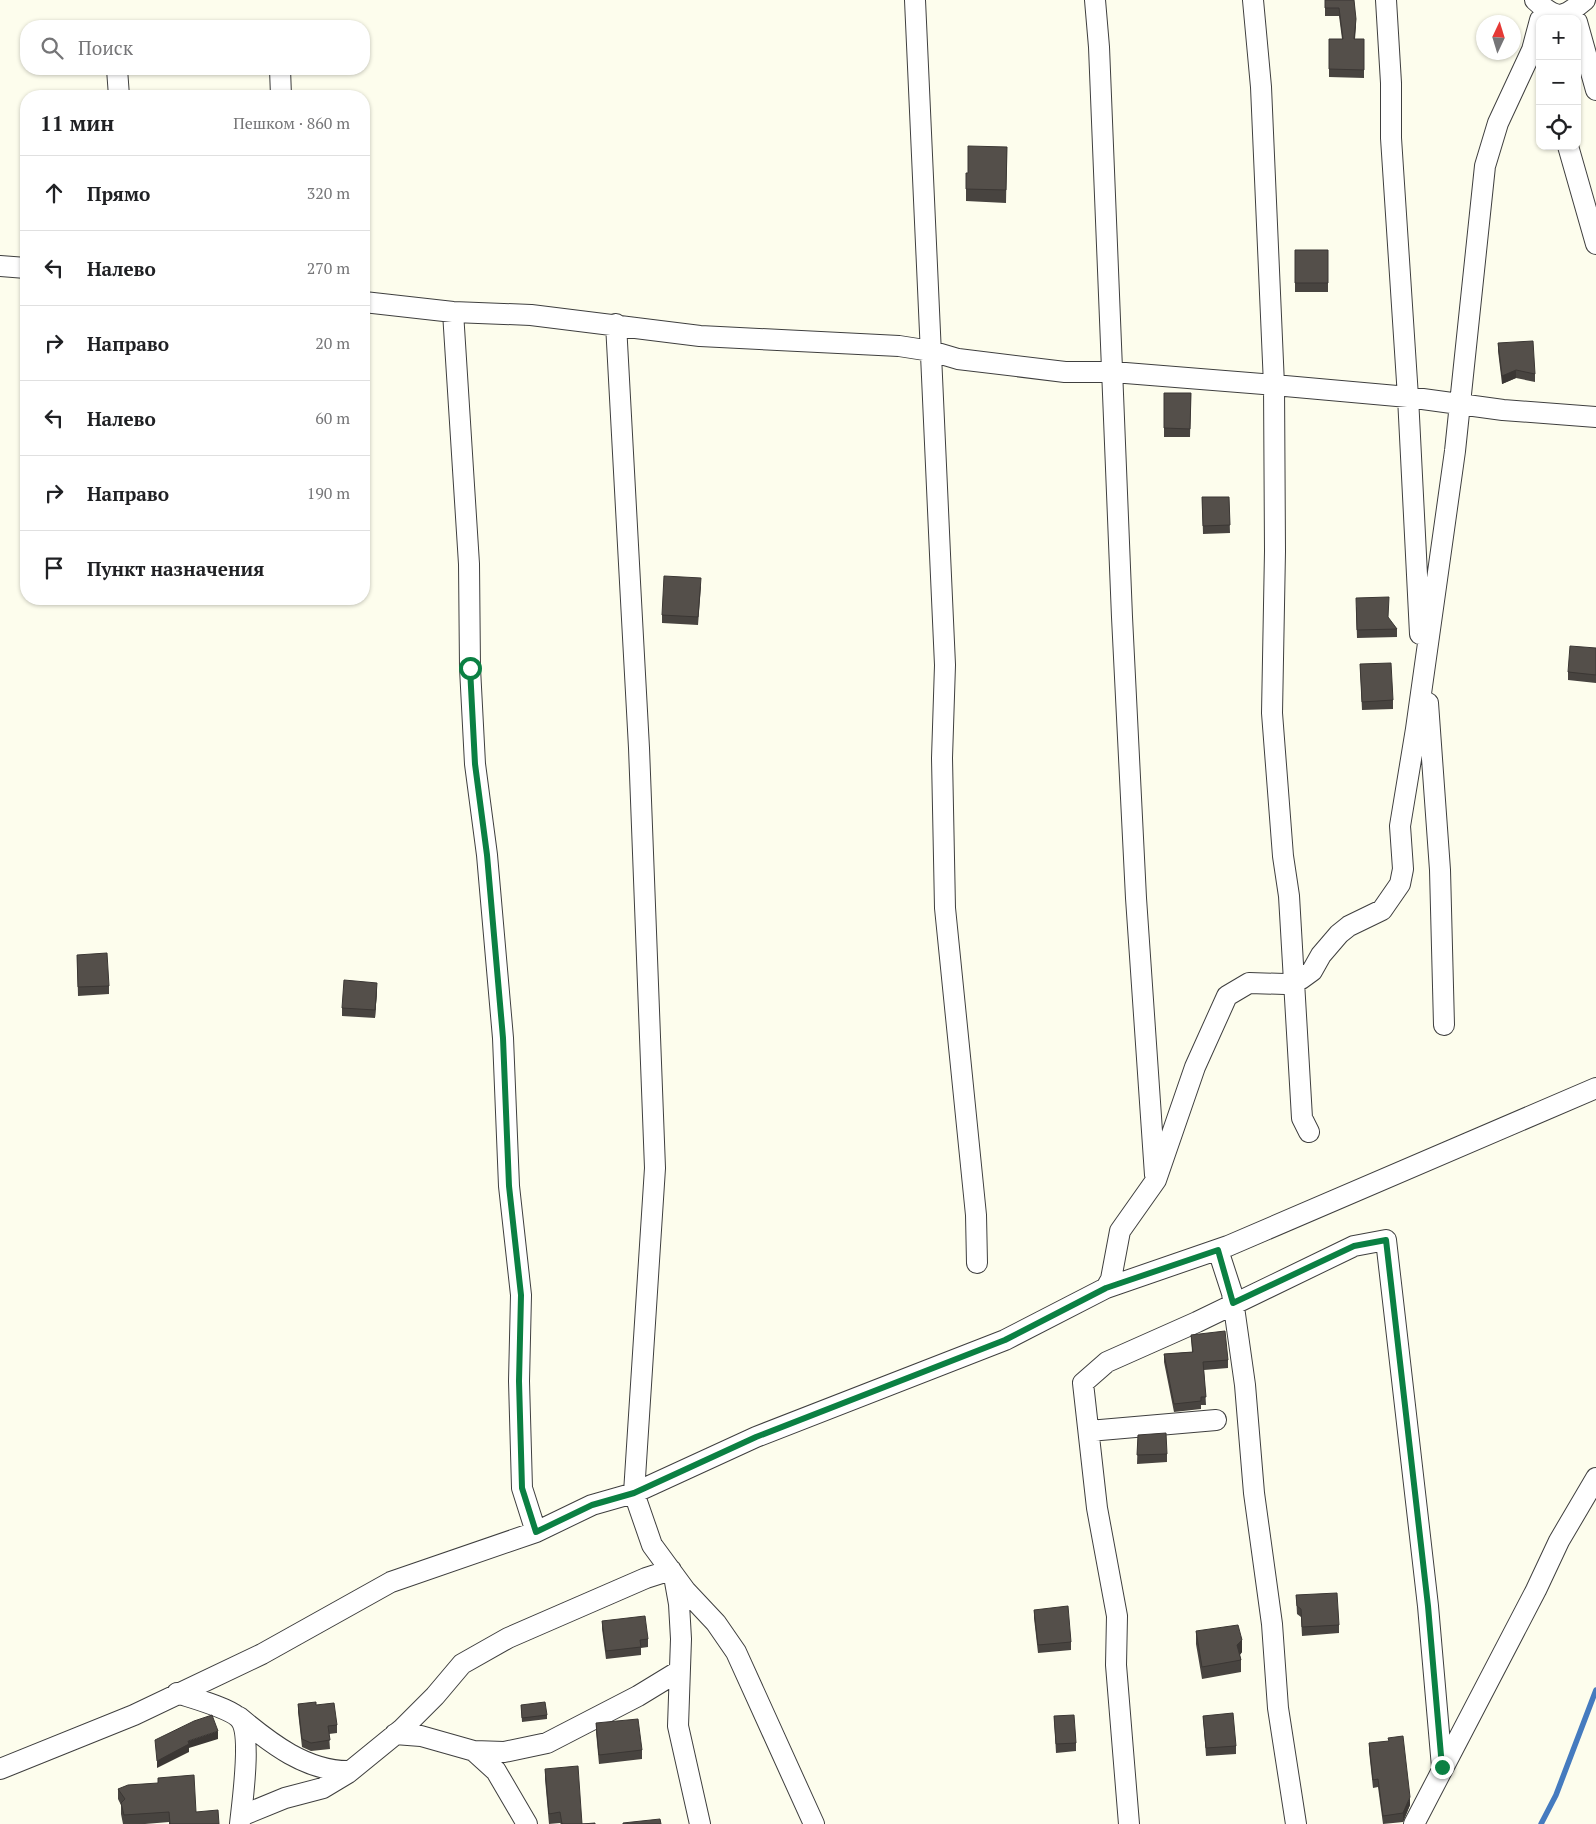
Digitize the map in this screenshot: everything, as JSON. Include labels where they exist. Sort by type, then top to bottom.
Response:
[{"type":"street","points":[[915,0],[945,665],[942,758],[945,908],[976,1215],[977,1263]]},
{"type":"street","points":[[1095,0],[1100,47],[1122,617],[1132,811],[1156,1180]]},
{"type":"street","points":[[1253,0],[1261,87],[1274,385],[1276,551],[1272,713],[1295,981],[1302,1118],[1309,1132]]},
{"type":"street","points":[[1386,0],[1391,83],[1391,138],[1408,397],[1421,644],[1425,662],[1440,870],[1444,1025]]},
{"type":"street","points":[[1106,1288],[1111,1279],[1120,1231],[1156,1180],[1195,1067],[1227,996],[1249,983],[1273,985],[1295,981],[1312,971],[1321,955],[1339,934],[1350,926],[1382,910],[1400,884],[1403,869],[1401,818],[1425,662],[1460,404],[1484,166],[1498,123],[1532,50],[1540,12],[1560,15],[1578,13],[1596,90]]},
{"type":"street","points":[[1532,50],[1536,61]]},
{"type":"street","points":[[117,75],[119,90]]},
{"type":"street","points":[[280,75],[281,90]]},
{"type":"street","points":[[1569,150],[1596,244]]},
{"type":"street","points":[[0,266],[20,268]]},
{"type":"street","points":[[370,303],[453,312],[531,315],[616,324],[700,336],[899,346],[931,351],[958,359],[1065,372],[1113,372],[1274,385],[1596,417]]},
{"type":"street","points":[[453,312],[469,564],[470,668],[475,764],[487,855],[503,1038],[509,1186],[521,1295],[519,1381],[522,1488],[536,1532]]},
{"type":"street","points":[[616,324],[639,748],[655,1168],[634,1493],[652,1545],[736,1652],[814,1824]]},
{"type":"street","points":[[0,1769],[134,1715],[262,1654],[391,1582],[536,1532],[592,1505],[634,1493],[756,1437],[1005,1340],[1106,1288],[1218,1250],[1596,1088]]},
{"type":"street","points":[[1129,1824],[1116,1665],[1117,1616],[1097,1508],[1090,1431],[1083,1383],[1106,1362],[1197,1322],[1354,1246],[1386,1240],[1428,1606],[1442,1767]]},
{"type":"street","points":[[1218,1250],[1233,1303],[1245,1385],[1254,1493],[1272,1624],[1278,1708],[1296,1824]]},
{"type":"street","points":[[1090,1431],[1216,1420]]},
{"type":"street","points":[[1414,1824],[1442,1767],[1536,1590],[1559,1541],[1596,1478]]},
{"type":"street","points":[[672,1572],[679,1604],[681,1639],[678,1726],[700,1824]]},
{"type":"street","points":[[240,1820],[285,1798],[323,1788],[350,1771],[396,1734],[435,1696],[462,1664],[508,1638],[646,1578],[672,1572]]},
{"type":"street","points":[[396,1734],[421,1736],[474,1751],[504,1752],[547,1743],[638,1696],[679,1671]]},
{"type":"street","points":[[177,1693],[239,1717],[271,1743],[317,1768],[331,1771],[350,1771]]},
{"type":"street","points":[[239,1717],[244,1727],[245,1757],[240,1820]]},
{"type":"street","points":[[474,1751],[496,1771],[527,1824]]},
{"type":"building","points":[[1325,0],[1354,0],[1356,19],[1354,39],[1364,39],[1364,70],[1329,69],[1329,39],[1343,39],[1339,8],[1325,8]]},
{"type":"building","points":[[968,146],[1007,147],[1006,190],[966,189]]},
{"type":"building","points":[[1295,250],[1328,250],[1328,283],[1295,283]]},
{"type":"building","points":[[1533,341],[1535,374],[1516,370],[1502,376],[1498,343]]},
{"type":"building","points":[[1164,393],[1191,393],[1190,429],[1164,428]]},
{"type":"building","points":[[1202,497],[1229,497],[1230,525],[1203,526]]},
{"type":"building","points":[[664,576],[701,578],[698,617],[662,615]]},
{"type":"building","points":[[1389,597],[1388,617],[1397,629],[1357,630],[1356,598]]},
{"type":"building","points":[[1570,646],[1596,648],[1596,675],[1568,672]]},
{"type":"building","points":[[1391,663],[1393,700],[1362,702],[1360,664]]},
{"type":"building","points":[[107,953],[109,986],[78,987],[77,955]]},
{"type":"building","points":[[344,980],[377,983],[375,1010],[342,1008]]},
{"type":"building","points":[[1225,1331],[1228,1360],[1203,1362],[1206,1397],[1201,1397],[1201,1401],[1174,1404],[1164,1354],[1193,1352],[1191,1335]]},
{"type":"building","points":[[1166,1433],[1167,1454],[1137,1455],[1138,1435]]},
{"type":"building","points":[[1337,1593],[1339,1625],[1302,1627],[1301,1609],[1297,1606],[1296,1595]]},
{"type":"building","points":[[1068,1606],[1071,1642],[1038,1645],[1034,1610]]},
{"type":"building","points":[[645,1616],[648,1639],[640,1640],[641,1647],[606,1651],[602,1621]]},
{"type":"building","points":[[1238,1625],[1242,1640],[1237,1645],[1241,1660],[1202,1667],[1196,1631]]},
{"type":"building","points":[[316,1702],[316,1705],[334,1703],[337,1725],[328,1726],[330,1740],[311,1743],[302,1739],[298,1704]]},
{"type":"building","points":[[545,1702],[547,1715],[522,1718],[521,1705]]},
{"type":"building","points":[[1233,1713],[1236,1746],[1206,1748],[1203,1716]]},
{"type":"building","points":[[212,1715],[218,1731],[188,1741],[189,1744],[157,1761],[155,1740],[194,1721]]},
{"type":"building","points":[[1074,1715],[1076,1743],[1056,1744],[1054,1716]]},
{"type":"building","points":[[638,1719],[642,1750],[599,1755],[596,1723]]},
{"type":"building","points":[[1403,1736],[1410,1797],[1403,1813],[1383,1816],[1378,1779],[1373,1780],[1369,1743],[1389,1741],[1388,1738]]},
{"type":"building","points":[[578,1766],[582,1824],[562,1824],[560,1812],[549,1814],[545,1769]]},
{"type":"building","points":[[194,1775],[196,1812],[218,1810],[219,1824],[170,1824],[169,1812],[124,1815],[121,1803],[125,1799],[118,1789],[128,1785],[158,1783],[158,1778]]},
{"type":"building","points":[[660,1819],[661,1824],[623,1824],[623,1823]]},
{"type":"waterway","points":[[1541,1824],[1556,1795],[1596,1690]]},
{"type":"route","points":[[470,668],[475,764],[487,855],[503,1038],[509,1186],[521,1295],[519,1381],[522,1488],[536,1532],[592,1505],[634,1493],[756,1437],[1005,1340],[1106,1288],[1218,1250],[1232,1293],[1233,1303],[1279,1283],[1354,1246],[1386,1240],[1428,1606],[1442,1767]]}]
